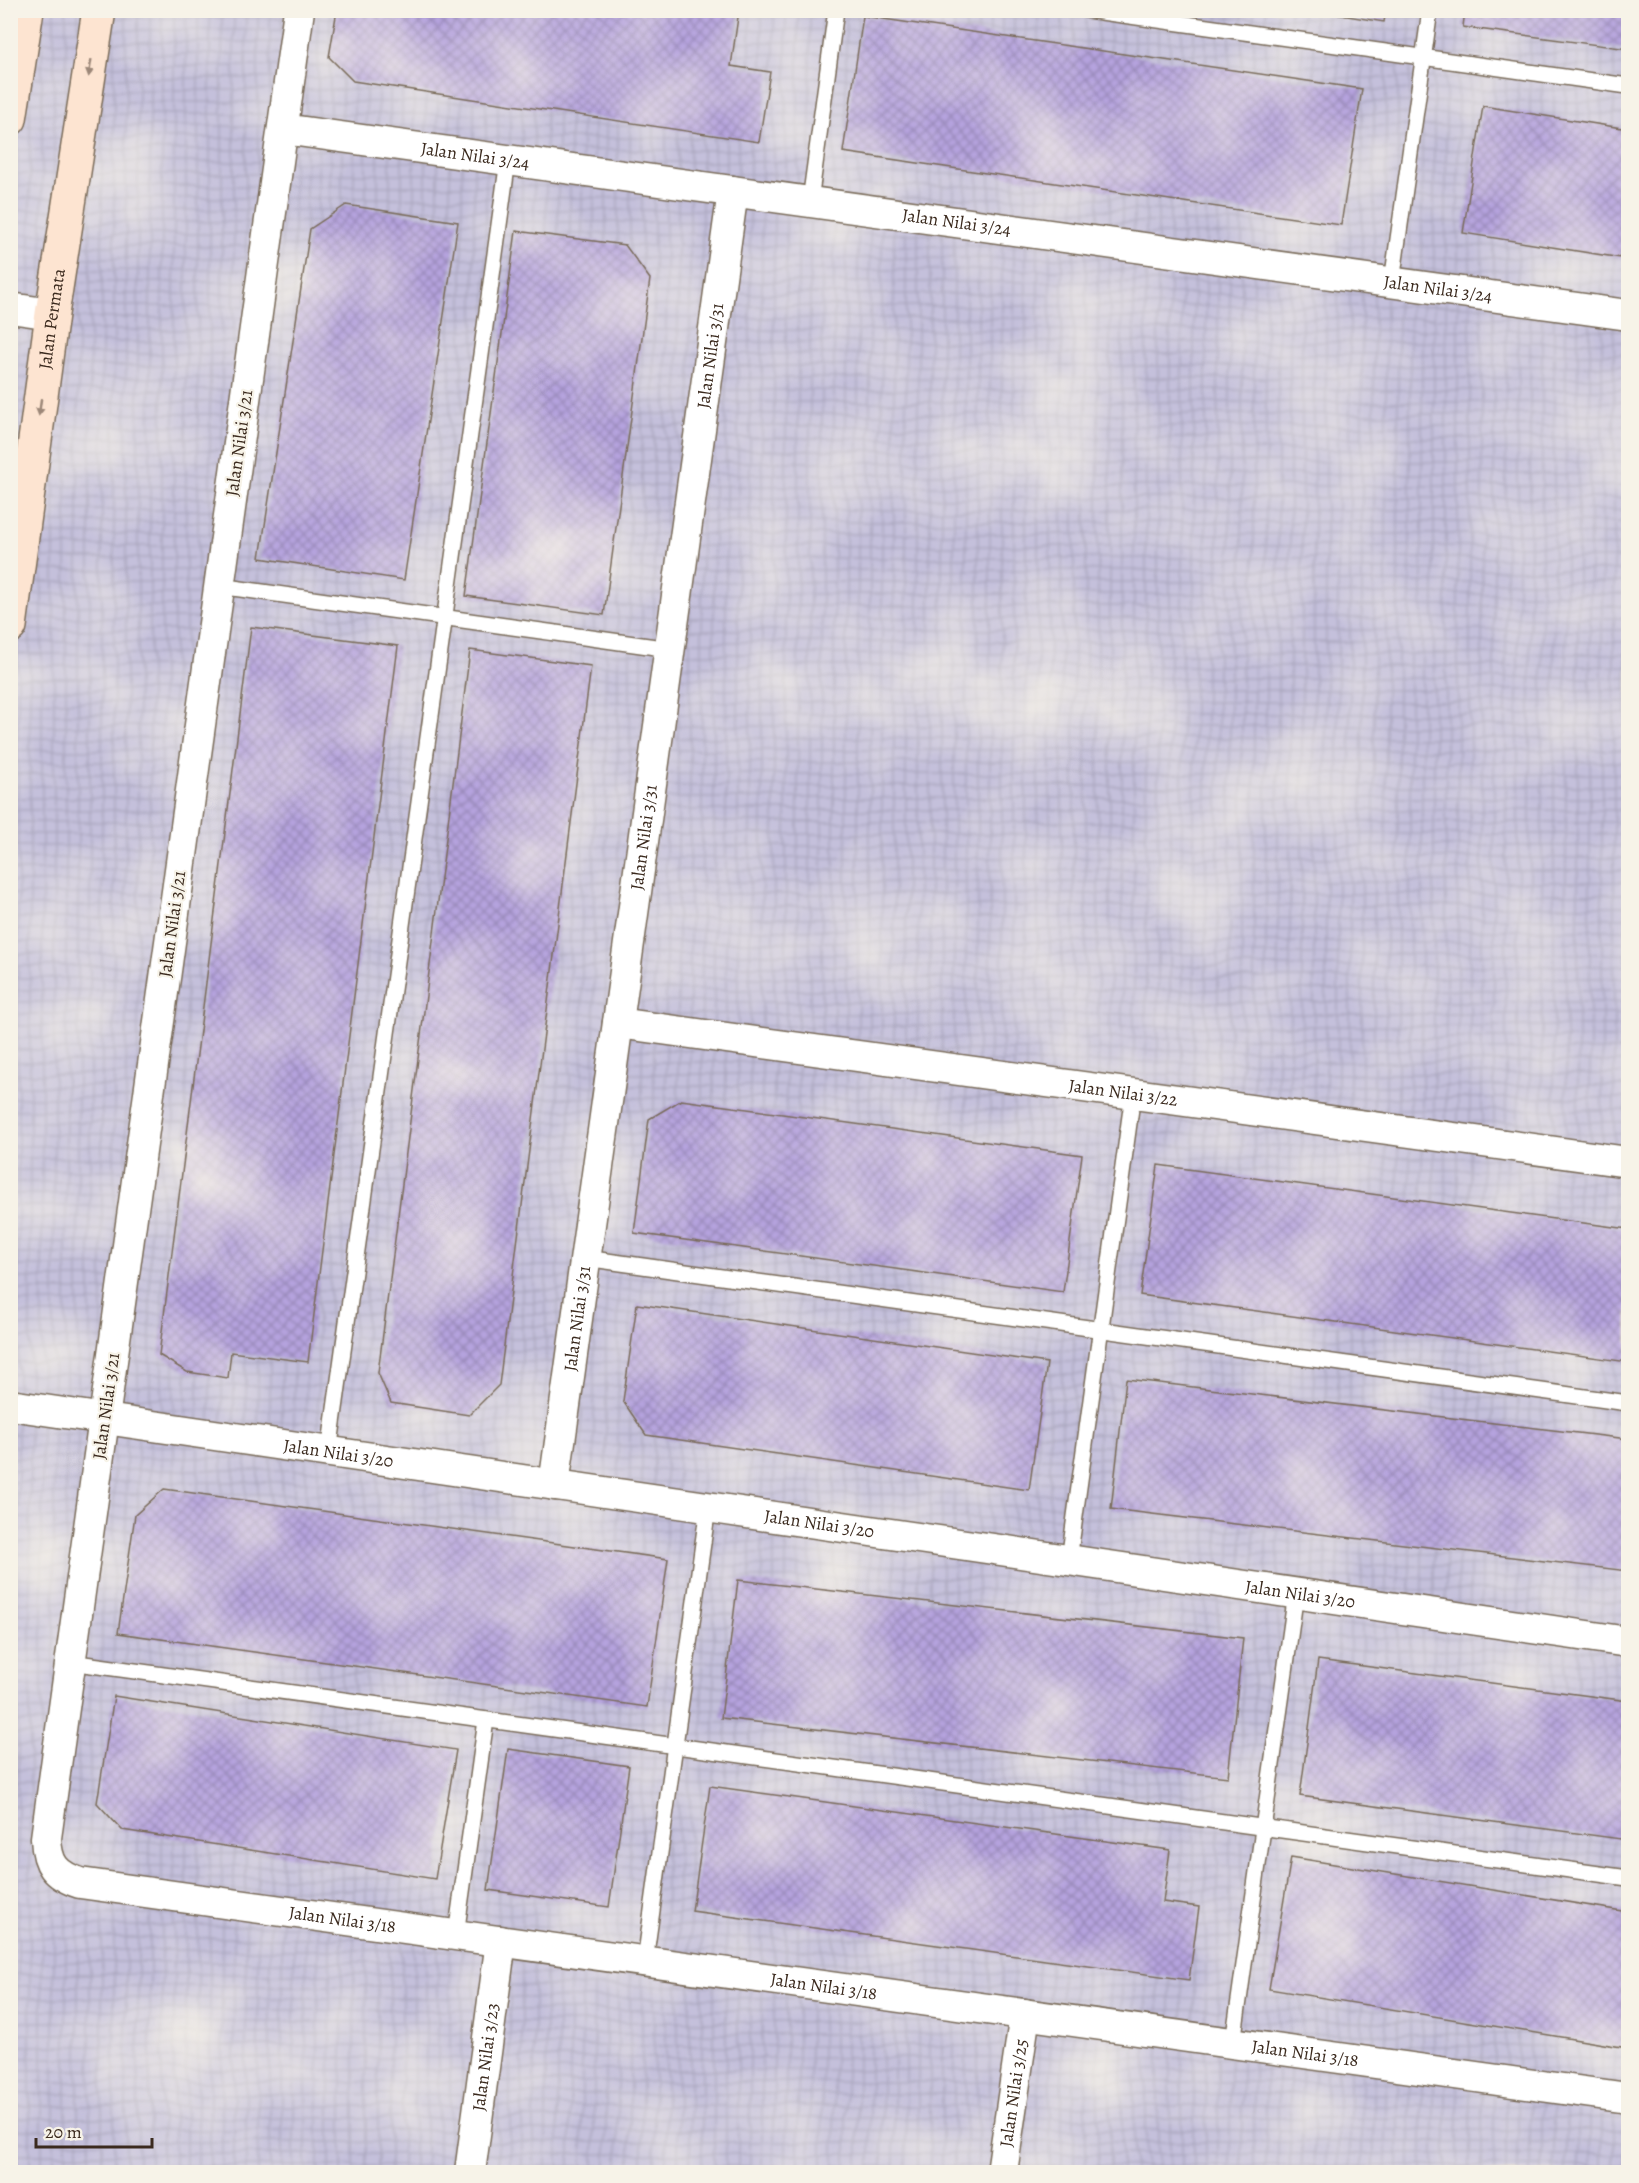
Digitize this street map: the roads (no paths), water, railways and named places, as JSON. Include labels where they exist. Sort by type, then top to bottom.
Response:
[{"type":"main road","points":[[10,119],[27,10]]},
{"type":"main road","name":"Jalan Permata","points":[[10,626],[52,314],[99,10]]},
{"type":"street","name":"Jalan Nilai 3/21","points":[[46,1838],[299,10]]},
{"type":"street","name":"Jalan Nilai 3/24","points":[[283,129],[1629,315]]},
{"type":"street","name":"Jalan Nilai 3/31","points":[[554,1485],[733,191]]},
{"type":"street","points":[[10,308],[52,314]]},
{"type":"street","name":"Jalan Nilai 3/22","points":[[618,1023],[1629,1162]]},
{"type":"street","name":"Jalan Nilai 3/20","points":[[10,1406],[1629,1642]]},
{"type":"street","name":"Jalan Nilai 3/18","points":[[46,1838],[47,1854],[53,1867],[65,1878],[80,1883],[1629,2097]]},
{"type":"street","name":"Jalan Nilai 3/23","points":[[470,2172],[501,1941]]},
{"type":"street","name":"Jalan Nilai 3/25","points":[[1002,2172],[1025,2014]]},
{"type":"lane","points":[[810,201],[836,10]]},
{"type":"lane","points":[[1087,10],[1629,86]]},
{"type":"lane","points":[[1392,282],[1430,10]]},
{"type":"lane","points":[[329,1452],[508,160]]},
{"type":"lane","points":[[219,586],[670,649]]},
{"type":"lane","points":[[1069,1560],[1133,1094]]},
{"type":"lane","points":[[585,1258],[1629,1403]]},
{"type":"lane","points":[[645,1961],[708,1507]]},
{"type":"lane","points":[[1233,2043],[1296,1593]]},
{"type":"lane","points":[[70,1662],[1629,1878]]},
{"type":"lane","points":[[456,1935],[486,1720]]}]
